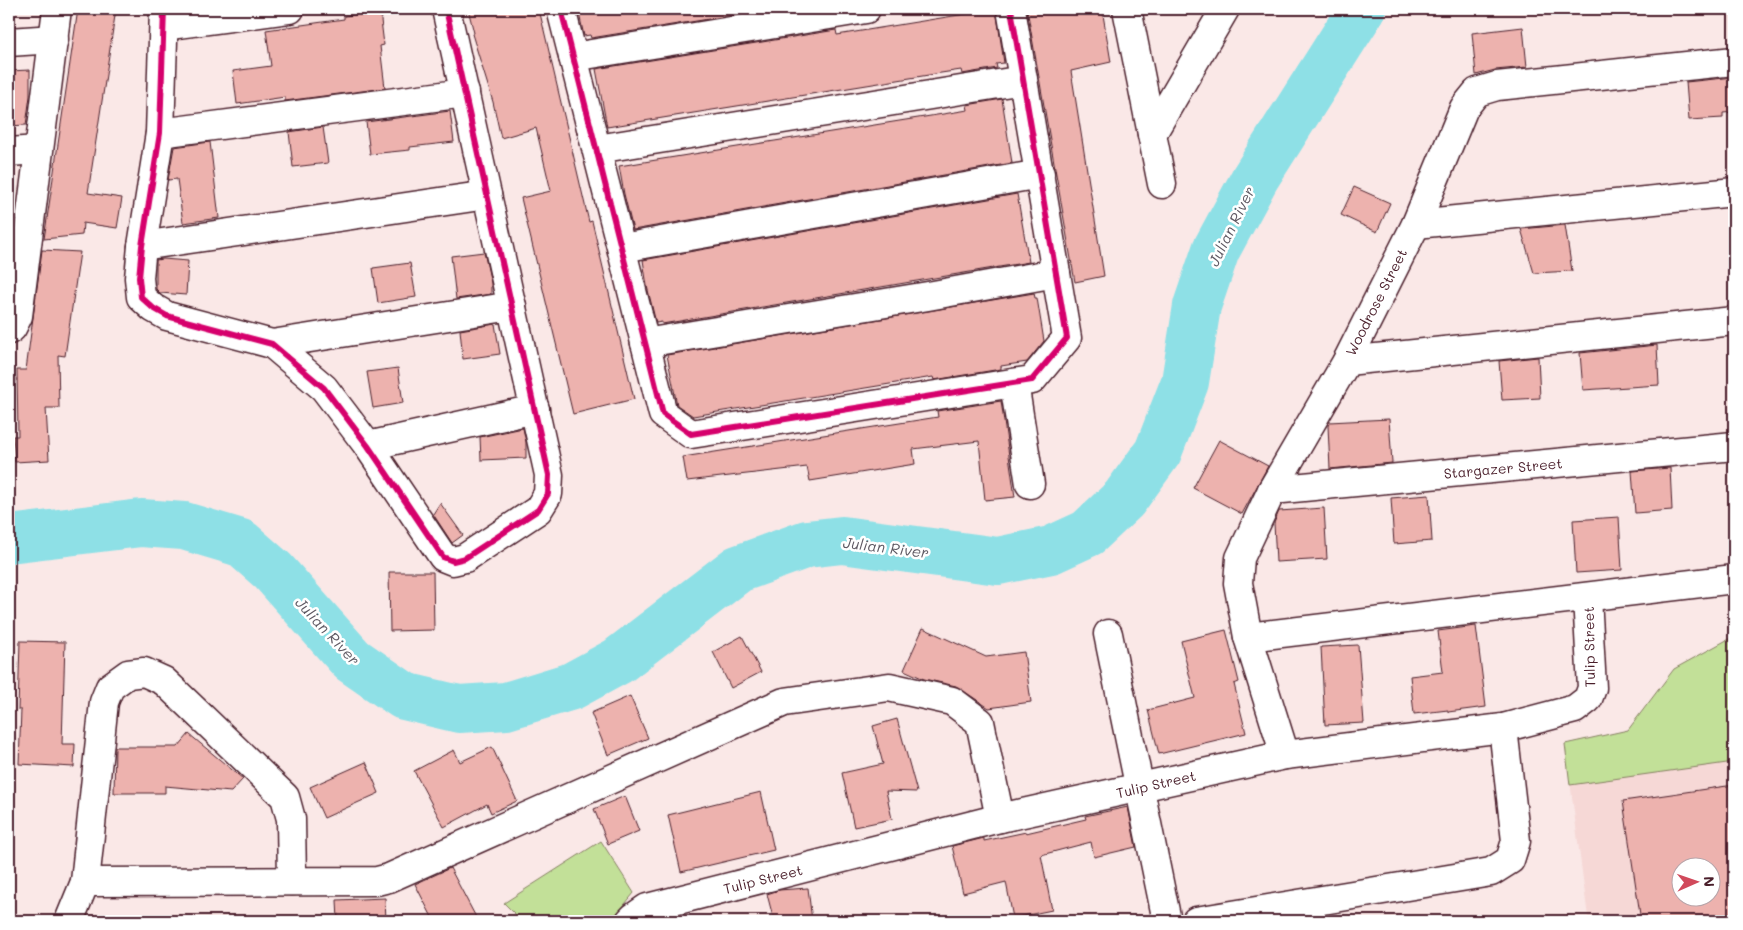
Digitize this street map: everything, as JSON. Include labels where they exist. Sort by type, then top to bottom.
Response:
[{"type":"street","points":[[9,330],[18,316],[57,9]]},
{"type":"street","points":[[290,9],[164,18],[160,133],[142,246],[139,278],[141,297],[153,308],[167,316],[272,344],[512,306]]},
{"type":"street","points":[[272,344],[324,388],[368,446],[443,557],[453,561],[465,558],[538,510],[548,494],[549,475],[446,9]]},
{"type":"street","points":[[561,9],[663,414],[691,434],[1032,380],[1068,338],[1011,9]]},
{"type":"street","points":[[573,57],[866,9]]},
{"type":"street","points":[[1128,9],[1162,184]]},
{"type":"street","points":[[1152,134],[1224,9]]},
{"type":"street","points":[[9,42],[54,38]]},
{"type":"street","name":"Woodrose Street","points":[[1285,755],[1248,637],[1238,583],[1240,558],[1272,490],[1346,361],[1416,224],[1464,108],[1477,92],[1497,86],[1734,61]]},
{"type":"street","points":[[596,149],[1024,80]]},
{"type":"street","points":[[160,133],[465,93]]},
{"type":"street","points":[[9,152],[38,150]]},
{"type":"street","points":[[622,248],[1040,174]]},
{"type":"street","points":[[1416,224],[1734,192]]},
{"type":"street","points":[[142,246],[487,195]]},
{"type":"street","points":[[645,343],[1056,273]]},
{"type":"street","points":[[1346,361],[1734,321]]},
{"type":"street","points":[[1014,383],[1030,484]]},
{"type":"street","points":[[368,446],[535,409]]},
{"type":"street","name":"Stargazer Street","points":[[1272,490],[1734,446]]},
{"type":"street","points":[[1248,637],[1734,579]]},
{"type":"street","name":"Tulip Street","points":[[630,921],[647,908],[1000,818],[1285,755],[1503,728],[1575,709],[1588,699],[1592,688],[1587,597]]},
{"type":"street","points":[[1108,634],[1167,921]]},
{"type":"street","points":[[69,921],[85,882],[104,702],[110,687],[128,674],[144,672],[164,681],[285,797],[291,819],[292,881]]},
{"type":"street","points":[[85,882],[377,881],[389,878],[784,702],[889,687],[952,701],[980,722],[1000,818]]},
{"type":"street","points":[[1196,921],[1491,872],[1510,860],[1516,841],[1503,728]]},
{"type":"shaded area","points":[[1734,636],[1734,921],[1557,921],[1588,917],[1565,744],[1628,730],[1674,669]]},
{"type":"green space","points":[[1734,636],[1734,762],[1570,785],[1565,744],[1628,730],[1674,669]]},
{"type":"green space","points":[[601,841],[634,893],[611,921],[522,921],[504,903]]},
{"type":"building","points":[[78,9],[116,9],[88,193],[122,198],[117,228],[83,223],[82,235],[44,239]]},
{"type":"building","points":[[468,9],[539,9],[589,222],[592,221],[634,399],[573,414],[521,198],[551,191],[536,128],[501,138],[493,102],[472,34],[474,33]]},
{"type":"building","points":[[578,9],[771,9],[591,38],[590,35],[584,36]]},
{"type":"building","points":[[996,9],[1004,63],[996,64],[997,68],[962,74],[961,70],[941,73],[607,127],[596,69],[836,30],[837,35]]},
{"type":"building","points":[[1027,9],[1102,9],[1111,62],[1071,71],[1104,276],[1075,282]]},
{"type":"building","points":[[380,12],[384,45],[380,46],[385,88],[285,101],[285,97],[237,104],[233,71],[271,66],[266,30],[344,19],[344,16]]},
{"type":"building","points":[[1523,27],[1527,67],[1495,70],[1476,75],[1472,33]]},
{"type":"building","points":[[30,70],[30,96],[26,125],[9,126],[9,71]]},
{"type":"building","points":[[1734,77],[1734,112],[1723,113],[1723,118],[1689,120],[1686,82]]},
{"type":"building","points":[[1002,99],[1012,163],[633,230],[619,166],[968,110],[967,105]]},
{"type":"building","points":[[450,111],[454,142],[410,147],[410,150],[370,154],[366,122]]},
{"type":"building","points":[[323,127],[328,163],[293,167],[289,132]]},
{"type":"building","points":[[210,142],[219,218],[183,223],[177,179],[168,180],[174,147]]},
{"type":"building","points":[[1354,187],[1390,203],[1377,232],[1341,215]]},
{"type":"building","points":[[1017,194],[1029,262],[662,324],[662,322],[656,323],[643,260]]},
{"type":"building","points":[[1565,225],[1572,271],[1534,273],[1521,229]]},
{"type":"building","points":[[42,250],[80,252],[65,356],[58,355],[59,408],[46,408],[49,460],[15,462],[13,436],[18,436],[17,370],[26,370]]},
{"type":"building","points":[[484,252],[491,283],[491,294],[456,299],[451,256]]},
{"type":"building","points":[[156,260],[188,261],[186,295],[160,293],[156,289]]},
{"type":"building","points":[[410,263],[416,297],[378,303],[373,268]]},
{"type":"building","points":[[1034,293],[1035,298],[1037,298],[1044,341],[1027,362],[1001,366],[1001,369],[934,380],[933,377],[693,416],[677,405],[667,355]]},
{"type":"building","points":[[495,324],[500,354],[463,359],[460,330]]},
{"type":"building","points":[[1657,345],[1659,385],[1583,390],[1580,353]]},
{"type":"building","points":[[1538,357],[1540,398],[1502,400],[1499,361]]},
{"type":"building","points":[[398,368],[403,403],[373,408],[367,372]]},
{"type":"building","points":[[1001,401],[1015,497],[985,500],[979,441],[913,449],[915,464],[810,481],[807,467],[687,481],[683,457],[938,417],[937,411]]},
{"type":"building","points":[[1389,419],[1392,463],[1330,469],[1329,422]]},
{"type":"building","points":[[523,428],[526,442],[526,458],[481,460],[480,437]]},
{"type":"building","points":[[1219,440],[1268,466],[1242,514],[1193,488]]},
{"type":"building","points":[[1670,468],[1672,510],[1635,513],[1632,471]]},
{"type":"building","points":[[1429,495],[1432,541],[1394,544],[1391,498]]},
{"type":"building","points":[[440,503],[463,535],[452,543],[433,514]]},
{"type":"building","points":[[1324,508],[1327,559],[1276,562],[1274,523],[1279,511]]},
{"type":"building","points":[[1619,517],[1622,570],[1576,573],[1573,520]]},
{"type":"building","points":[[389,572],[433,572],[434,630],[390,631]]},
{"type":"building","points":[[1476,626],[1486,707],[1414,714],[1410,676],[1443,672],[1438,631]]},
{"type":"building","points":[[923,628],[986,657],[1024,652],[1031,702],[989,708],[956,686],[924,679],[904,670]]},
{"type":"building","points":[[1226,630],[1239,682],[1234,684],[1246,733],[1159,754],[1148,710],[1195,698],[1181,641]]},
{"type":"building","points":[[742,636],[761,672],[731,688],[713,652]]},
{"type":"building","points":[[20,641],[65,642],[62,744],[75,744],[74,767],[19,764],[21,710],[18,710]]},
{"type":"building","points":[[1358,645],[1364,723],[1325,725],[1321,647]]},
{"type":"building","points":[[630,696],[648,738],[608,755],[591,713]]},
{"type":"building","points":[[897,719],[917,792],[886,791],[892,819],[854,827],[842,773],[883,764],[873,726]]},
{"type":"building","points":[[189,734],[243,779],[231,792],[165,786],[165,793],[114,793],[115,747],[178,747]]},
{"type":"building","points":[[492,747],[517,801],[491,813],[487,804],[444,827],[414,771],[454,750],[460,762]]},
{"type":"building","points":[[366,762],[379,793],[324,818],[310,787]]},
{"type":"building","points":[[1734,785],[1734,921],[1641,921],[1623,801]]},
{"type":"building","points":[[761,792],[774,850],[681,872],[668,815]]},
{"type":"building","points":[[625,796],[639,831],[608,844],[594,809]]},
{"type":"building","points":[[1128,807],[1136,847],[1094,857],[1091,842],[1041,855],[1052,910],[1013,918],[1006,882],[963,893],[952,846],[984,838],[984,841],[1026,833],[1086,819],[1085,816]]},
{"type":"building","points":[[450,868],[478,921],[434,921],[415,884]]},
{"type":"building","points":[[808,888],[812,921],[774,921],[767,894],[779,890]]},
{"type":"building","points":[[385,898],[386,921],[338,921],[337,900]]},
{"type":"waterway","name":"Julian River","points":[[9,539],[141,523],[184,526],[241,543],[273,571],[352,660],[404,696],[459,709],[506,706],[572,686],[618,661],[738,569],[807,544],[842,540],[998,561],[1051,550],[1088,533],[1124,499],[1158,452],[1185,382],[1197,306],[1216,250],[1255,178],[1362,9]]},
{"type":"cycle path","points":[[164,9],[160,133],[142,246],[139,278],[141,297],[153,308],[167,316],[272,344],[324,388],[368,446],[443,557],[453,561],[465,558],[538,510],[548,494],[549,475],[446,9]]},
{"type":"cycle path","points":[[561,9],[663,414],[691,434],[1032,380],[1067,338],[1011,9]]}]
